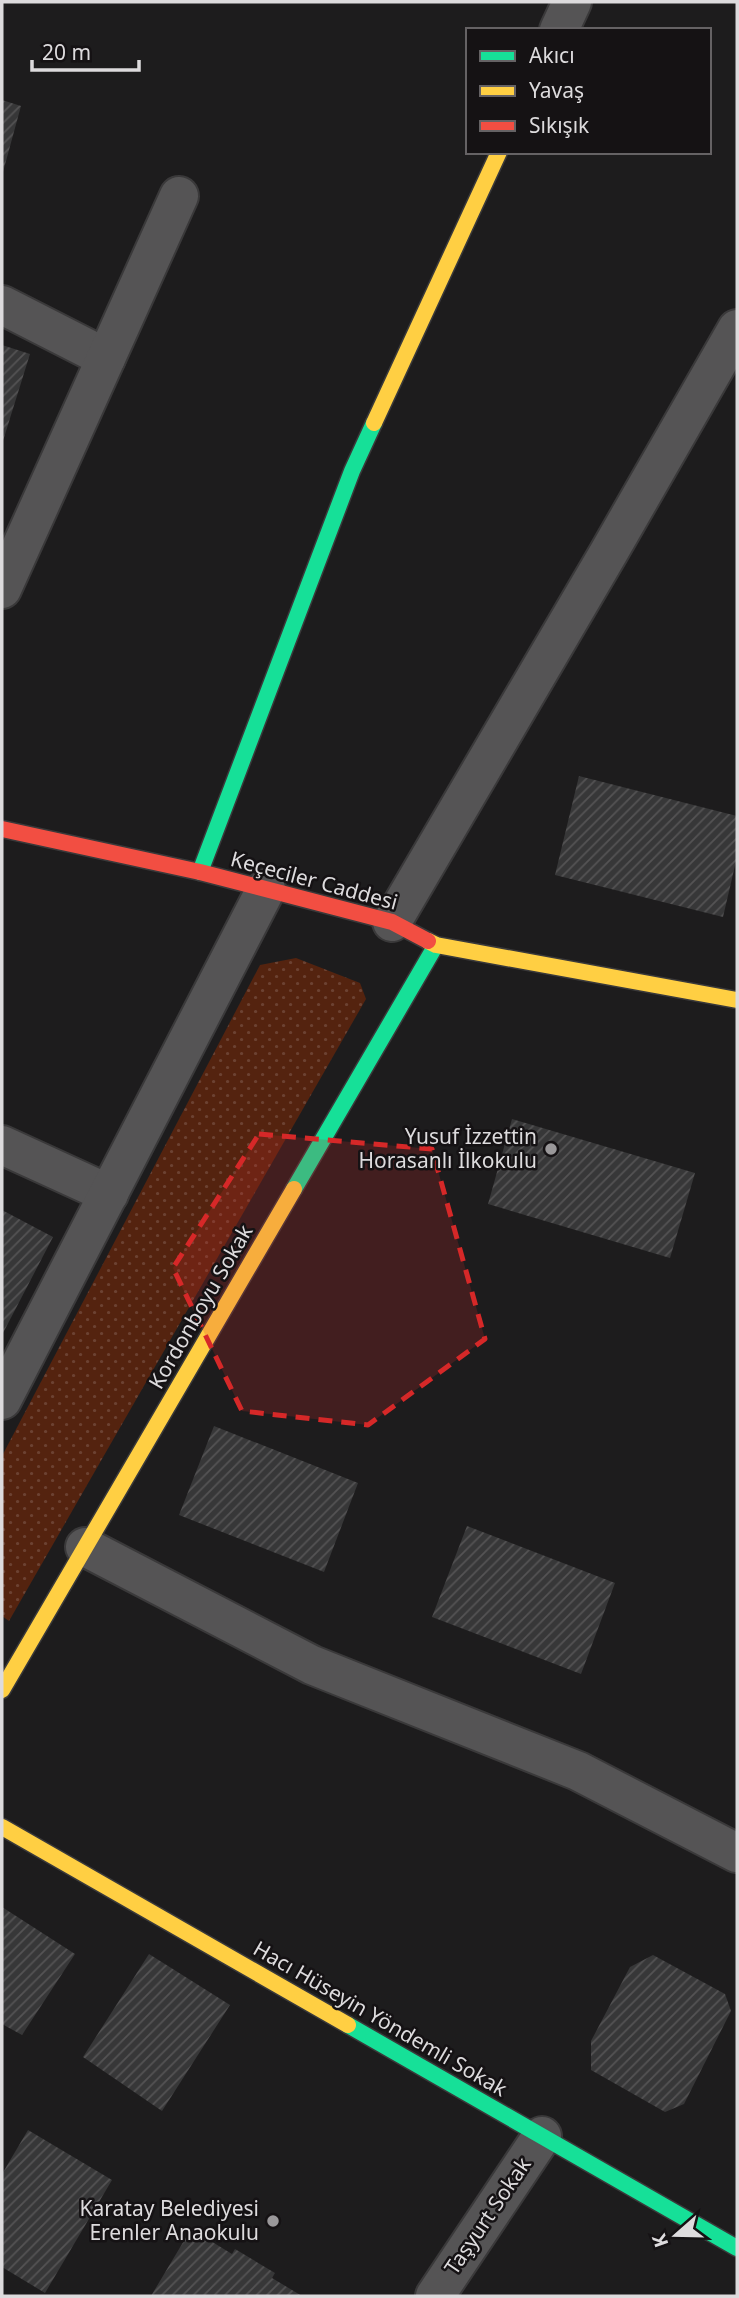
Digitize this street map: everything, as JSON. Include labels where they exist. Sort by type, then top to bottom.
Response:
[{"type":"street","points":[[560,28],[572,2]]},
{"type":"street","points":[[200,872],[352,471],[498,154]]},
{"type":"street","points":[[2,589],[178,196]]},
{"type":"street","points":[[2,305],[106,358]]},
{"type":"street","points":[[393,922],[737,329]]},
{"type":"street","name":"Keçeciler Caddesi","points":[[2,829],[200,872],[393,922],[436,945],[737,1000]]},
{"type":"street","points":[[2,1400],[266,889]]},
{"type":"street","name":"Kordonboyu Sokak","points":[[4,1683],[436,945]]},
{"type":"street","points":[[2,1144],[109,1194]]},
{"type":"street","points":[[85,1546],[313,1665],[578,1771],[737,1853]]},
{"type":"street","name":"Hacı Hüseyin Yöndemli Sokak","points":[[2,1826],[737,2248]]},
{"type":"street","name":"Taşyurt Sokak","points":[[435,2296],[542,2136]]},
{"type":"highlighted area","points":[[259,1134],[432,1149],[485,1339],[368,1425],[242,1411],[173,1268]]},
{"type":"shaded area","points":[[296,958],[360,983],[366,999],[9,1621],[2,1616],[2,1456],[260,965]]},
{"type":"building","points":[[2,100],[21,106],[3,172],[2,172]]},
{"type":"building","points":[[2,345],[30,354],[2,444]]},
{"type":"building","points":[[579,776],[737,816],[737,857],[723,917],[555,875]]},
{"type":"building","points":[[512,1119],[695,1173],[670,1258],[488,1204]]},
{"type":"building","points":[[2,1210],[53,1237],[2,1335]]},
{"type":"building","points":[[214,1426],[358,1483],[324,1572],[179,1515]]},
{"type":"building","points":[[467,1526],[615,1583],[581,1674],[432,1617]]},
{"type":"building","points":[[2,1907],[75,1954],[22,2035],[2,2024]]},
{"type":"building","points":[[149,1954],[230,2005],[162,2111],[83,2057]]},
{"type":"building","points":[[653,1955],[725,1994],[731,2011],[684,2104],[665,2112],[591,2070],[591,2041],[630,1967]]},
{"type":"building","points":[[28,2130],[112,2180],[45,2293],[2,2267],[2,2174]]},
{"type":"building","points":[[191,2229],[232,2254],[235,2249],[275,2273],[272,2278],[302,2296],[151,2296]]},
{"type":"traffic: fast","points":[[200,872],[352,471],[374,423]]},
{"type":"traffic: fast","points":[[294,1189],[436,945]]},
{"type":"traffic: fast","points":[[348,2025],[737,2248]]},
{"type":"traffic: slow","points":[[374,423],[498,154]]},
{"type":"traffic: slow","points":[[428,941],[436,945],[737,1000]]},
{"type":"traffic: slow","points":[[2,1690],[294,1189]]},
{"type":"traffic: slow","points":[[2,1827],[348,2025]]},
{"type":"traffic: jam","points":[[2,829],[200,872],[392,922],[428,941]]},
{"type":"place","name":"Yusuf İzzettin Horasanlı İlkokulu","points":[[551,1149]]},
{"type":"place","name":"Karatay Belediyesi Erenler Anaokulu","points":[[273,2221]]}]
